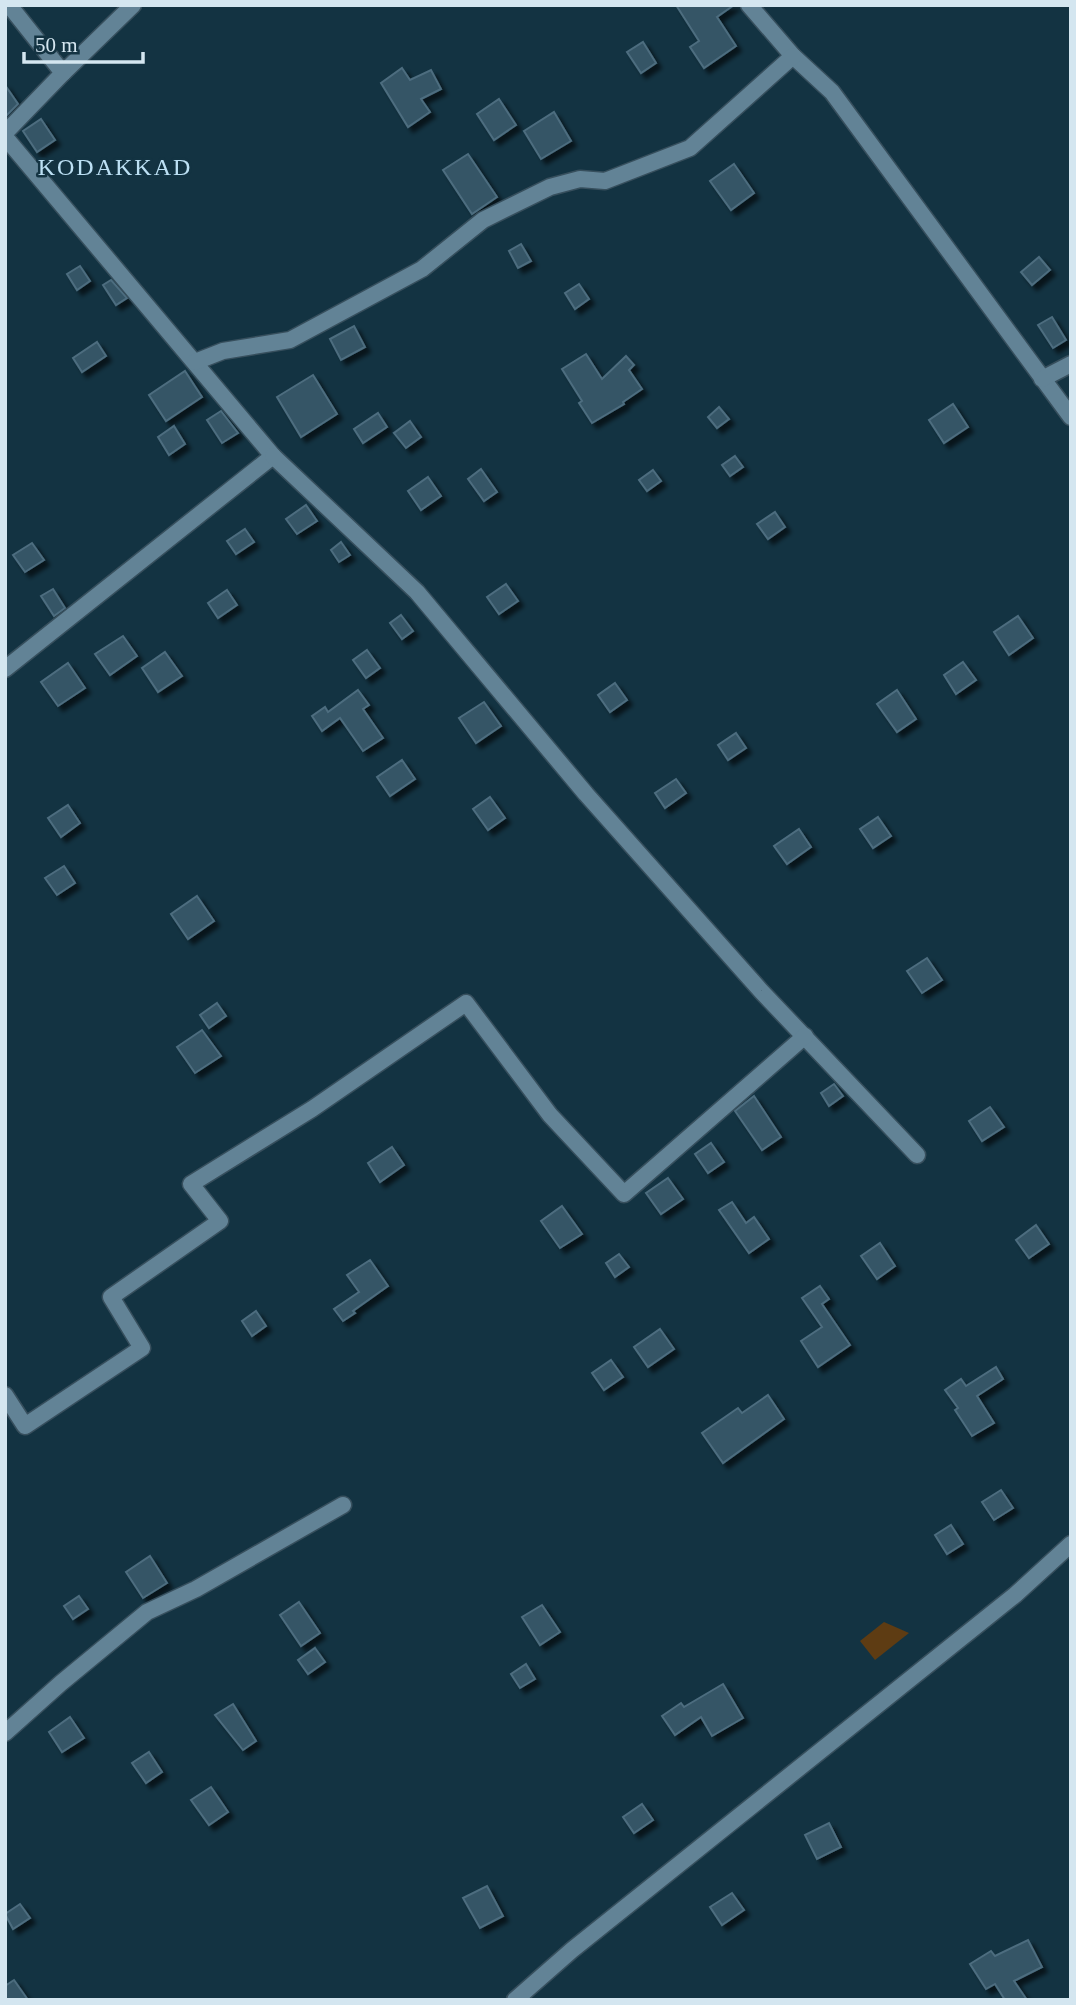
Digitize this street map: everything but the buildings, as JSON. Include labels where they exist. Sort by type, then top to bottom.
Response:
[{"type":"street","points":[[9,5],[64,73]]},
{"type":"street","points":[[133,5],[5,135],[273,456],[417,592],[586,794],[804,1036],[917,1155]]},
{"type":"street","points":[[749,5],[793,56],[832,92],[1071,417]]},
{"type":"street","points":[[195,362],[223,351],[290,340],[422,269],[482,220],[550,187],[580,179],[605,181],[690,148],[793,56]]},
{"type":"street","points":[[1042,379],[1071,364]]},
{"type":"street","points":[[5,669],[273,456]]},
{"type":"street","points":[[5,1395],[25,1426],[142,1348],[111,1297],[220,1221],[191,1184],[312,1109],[466,1003],[550,1115],[624,1194],[804,1036]]},
{"type":"street","points":[[5,1733],[147,1612],[196,1589],[343,1505]]},
{"type":"street","points":[[515,2000],[594,1933],[1015,1595],[1071,1544]]},
{"type":"shaded area","points":[[884,1622],[909,1633],[875,1660],[860,1641]]},
{"type":"district","name":"KODAKKAD","points":[[115,167]]}]
